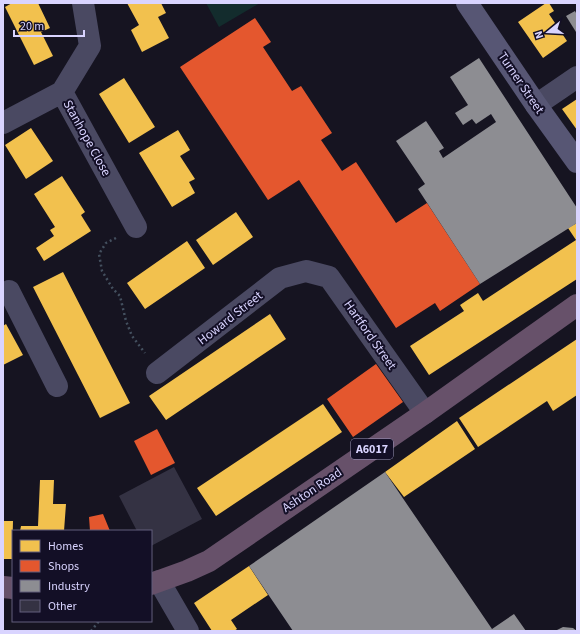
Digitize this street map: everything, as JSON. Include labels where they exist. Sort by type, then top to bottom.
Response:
[{"type":"highway","name":"Ashton Road","points":[[155,582],[187,571],[209,561],[425,413],[577,305]]},
{"type":"street","name":"Stanhope Close","points":[[83,3],[90,46],[62,92],[136,227]]},
{"type":"street","name":"Turner Street","points":[[467,3],[536,105],[577,162]]},
{"type":"street","points":[[536,105],[577,77]]},
{"type":"street","points":[[3,123],[62,92]]},
{"type":"street","name":"Howard Street","points":[[157,373],[280,278],[306,271]]},
{"type":"street","name":"Hartford Street","points":[[306,271],[329,277],[425,413]]},
{"type":"street","points":[[3,294],[9,291],[57,386]]},
{"type":"street","points":[[155,582],[188,631]]},
{"type":"path","points":[[136,227],[106,243],[99,254],[102,271],[120,296],[126,321],[132,336],[141,350],[151,359],[157,373]]},
{"type":"path","points":[[91,631],[98,622]]},
{"type":"green space","points":[[206,3],[260,3],[219,27]]},
{"type":"building: Homes","points":[[12,3],[38,3],[50,28],[41,32],[53,56],[34,65],[5,7]]},
{"type":"building: Homes","points":[[127,3],[161,3],[166,13],[158,17],[169,38],[142,52],[131,30],[139,25]]},
{"type":"building: Homes","points":[[546,3],[549,3],[554,11],[549,14],[567,41],[543,58],[518,22]]},
{"type":"building: Homes","points":[[124,78],[155,127],[129,143],[99,94]]},
{"type":"building: Homes","points":[[577,99],[577,130],[562,109]]},
{"type":"building: Homes","points":[[31,128],[53,161],[26,179],[5,145]]},
{"type":"building: Homes","points":[[178,130],[190,150],[180,156],[195,179],[189,182],[195,193],[172,207],[139,153]]},
{"type":"building: Homes","points":[[62,176],[85,212],[81,215],[91,231],[44,261],[36,248],[54,236],[50,230],[55,227],[34,194]]},
{"type":"building: Homes","points":[[236,212],[253,237],[213,265],[196,240]]},
{"type":"building: Homes","points":[[577,223],[577,279],[429,375],[410,346],[464,311],[460,305],[478,293],[483,301],[576,240],[568,228]]},
{"type":"building: Homes","points":[[187,241],[205,268],[145,309],[127,283]]},
{"type":"building: Homes","points":[[63,272],[130,403],[100,418],[33,287]]},
{"type":"building: Homes","points":[[270,314],[286,339],[166,420],[149,396]]},
{"type":"building: Homes","points":[[6,324],[23,355],[3,365],[3,326]]},
{"type":"building: Homes","points":[[577,339],[577,395],[553,411],[547,401],[478,447],[459,418]]},
{"type":"building: Homes","points":[[323,404],[342,432],[216,516],[197,488]]},
{"type":"building: Homes","points":[[457,421],[475,449],[404,497],[385,472]]},
{"type":"building: Homes","points":[[40,480],[54,480],[53,504],[66,504],[64,530],[20,530],[21,526],[38,526]]},
{"type":"building: Homes","points":[[3,521],[13,521],[12,559],[3,559]]},
{"type":"building: Homes","points":[[249,566],[268,595],[231,620],[237,629],[234,631],[212,631],[194,603]]},
{"type":"building: Shops","points":[[255,18],[271,42],[263,47],[292,91],[301,86],[332,133],[321,140],[342,171],[356,162],[396,223],[427,203],[480,284],[440,311],[435,303],[396,328],[299,180],[268,200],[180,67]]},
{"type":"building: Shops","points":[[376,364],[403,402],[353,437],[327,399]]},
{"type":"building: Shops","points":[[157,429],[175,463],[151,475],[134,441]]},
{"type":"building: Shops","points":[[103,514],[110,530],[90,530],[89,517]]},
{"type":"building: Industry","points":[[575,11],[577,15],[576,32],[566,16]]},
{"type":"building: Industry","points":[[479,58],[577,208],[577,223],[480,284],[418,189],[425,184],[396,141],[426,121],[444,148],[439,151],[443,158],[496,122],[491,114],[476,124],[472,119],[463,125],[455,113],[468,105],[450,77]]},
{"type":"building: Industry","points":[[385,472],[492,629],[514,614],[526,631],[293,631],[249,566]]},
{"type":"building: Industry","points":[[563,627],[573,628],[577,631],[555,631]]},
{"type":"building: Other","points":[[174,467],[202,519],[152,545],[152,530],[136,530],[119,496]]}]
